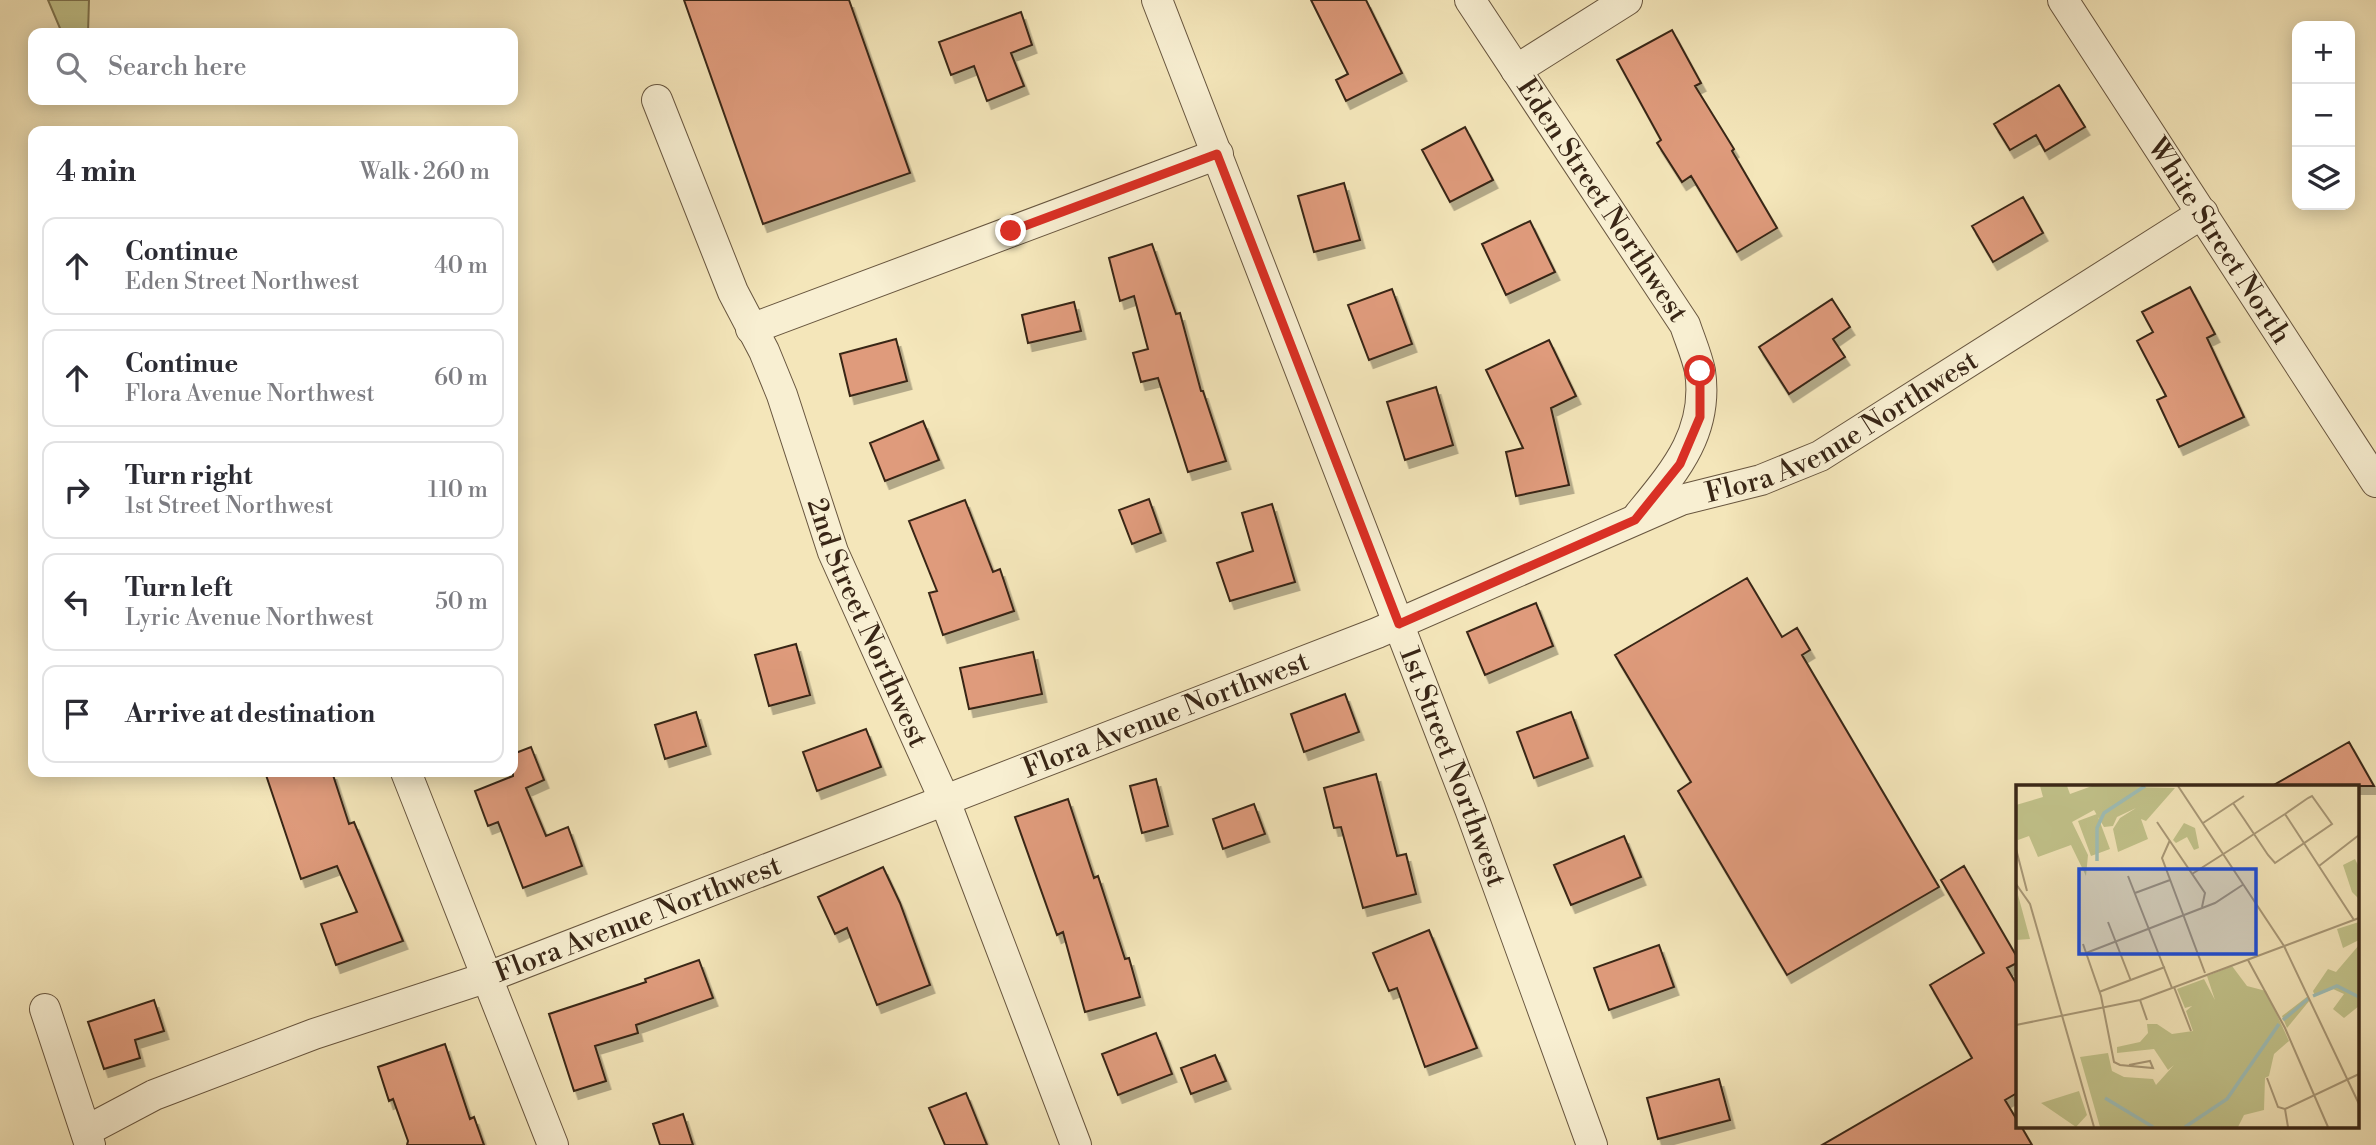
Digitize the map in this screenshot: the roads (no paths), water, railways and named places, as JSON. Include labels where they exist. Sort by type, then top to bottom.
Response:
[{"type":"street","name":"1st Street Northwest","points":[[1157,0],[1471,809],[1592,1145]]},
{"type":"street","name":"Eden Street Northwest","points":[[1470,0],[1685,325],[1700,371],[1700,417],[1675,472],[1635,520]]},
{"type":"street","points":[[1516,70],[1627,0]]},
{"type":"street","name":"White Street North","points":[[2063,0],[2376,482]]},
{"type":"street","name":"2nd Street Northwest","points":[[657,100],[733,292],[764,351],[782,395],[833,552],[945,801],[1076,1145]]},
{"type":"street","points":[[751,330],[1217,154]]},
{"type":"street","name":"Flora Avenue Northwest","points":[[88,1138],[154,1095],[314,1034],[488,978],[1399,624],[1681,500],[1762,480],[1821,456],[2203,213]]},
{"type":"street","points":[[1675,472],[1679,483],[1705,493]]},
{"type":"street","points":[[407,777],[553,1145]]},
{"type":"street","points":[[45,1009],[88,1138]]}]
